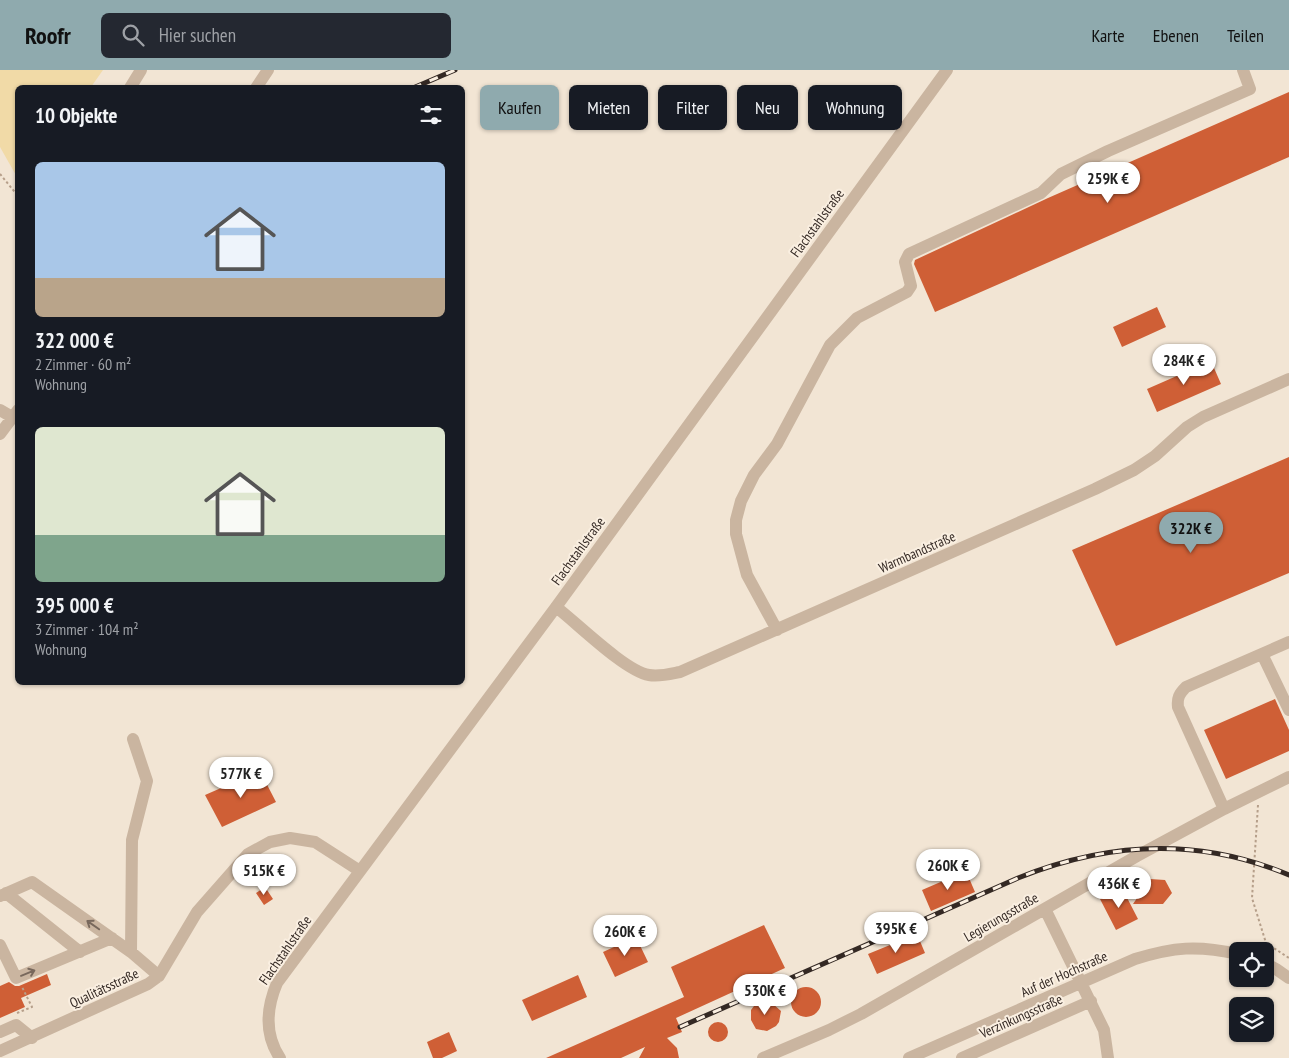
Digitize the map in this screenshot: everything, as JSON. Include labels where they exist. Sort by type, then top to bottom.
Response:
[{"type":"lane","points":[[132,85],[142,70]]},
{"type":"lane","points":[[258,85],[268,70]]},
{"type":"lane","name":"Flachstahlstraße","points":[[280,1058],[274,1047],[267,1016],[270,1000],[277,983],[556,606],[948,70]]},
{"type":"lane","points":[[777,630],[747,575],[736,534],[736,520],[740,501],[754,475],[777,444],[830,345],[857,318],[906,292],[911,286],[905,262],[909,254],[1041,193],[1061,174],[1117,147],[1250,89],[1243,70]]},
{"type":"lane","name":"Warmbandstraße","points":[[556,606],[612,654],[634,669],[648,675],[680,672],[1095,489],[1134,470],[1156,456],[1187,427],[1289,379]]},
{"type":"lane","points":[[0,410],[15,414],[0,434]]},
{"type":"lane","points":[[1224,809],[1178,707],[1177,700],[1179,694],[1186,687],[1289,642]]},
{"type":"lane","points":[[1262,654],[1289,710]]},
{"type":"lane","points":[[131,952],[132,840],[146,781],[133,739]]},
{"type":"lane","name":"Legierungsstraße","points":[[763,1058],[861,1014],[1224,809],[1289,777]]},
{"type":"lane","name":"Qualitätsstraße","points":[[0,1051],[148,984],[160,976],[196,912],[248,854],[270,842],[290,838],[315,842],[360,872]]},
{"type":"lane","points":[[3,894],[32,882],[112,938],[160,976]]},
{"type":"lane","points":[[3,894],[80,952]]},
{"type":"lane","points":[[1045,909],[1104,1030],[1108,1058]]},
{"type":"lane","points":[[0,945],[16,978],[112,938]]},
{"type":"lane","name":"Auf der Hochstraße","points":[[909,1058],[1135,959],[1161,951],[1192,947],[1229,952]]},
{"type":"lane","points":[[1274,967],[1289,978]]},
{"type":"lane","name":"Verzinkungsstraße","points":[[962,1058],[1091,1001]]},
{"type":"lane","points":[[0,1032],[16,1025],[32,1038]]},
{"type":"path","points":[[0,174],[15,192]]},
{"type":"path","points":[[1260,790],[1252,898],[1266,944],[1289,958]]},
{"type":"path","points":[[15,1014],[32,1007],[22,988]]},
{"type":"sand","points":[[0,70],[103,70],[92,85],[15,85],[15,173],[0,147]]},
{"type":"building","points":[[1289,92],[1289,157],[935,312],[914,264],[915,260],[1048,198]]},
{"type":"building","points":[[1157,307],[1166,327],[1122,347],[1113,327]]},
{"type":"building","points":[[1211,361],[1221,384],[1157,412],[1147,389]]},
{"type":"building","points":[[1289,457],[1289,573],[1116,646],[1072,550]]},
{"type":"building","points":[[1275,699],[1289,730],[1289,751],[1226,779],[1204,730]]},
{"type":"building","points":[[260,771],[276,802],[222,827],[205,795]]},
{"type":"building","points":[[966,871],[975,892],[931,911],[922,890]]},
{"type":"building","points":[[1150,879],[1165,880],[1172,893],[1163,904],[1133,904]]},
{"type":"building","points":[[265,887],[273,899],[264,905],[256,893]]},
{"type":"building","points":[[1122,888],[1138,919],[1116,930],[1100,899]]},
{"type":"building","points":[[764,925],[785,968],[676,1018],[682,1032],[667,1038],[677,1048],[679,1058],[639,1058],[645,1047],[621,1058],[546,1058],[684,997],[671,967]]},
{"type":"building","points":[[917,934],[925,953],[877,974],[868,954]]},
{"type":"building","points":[[636,937],[648,962],[615,977],[603,952]]},
{"type":"building","points":[[47,974],[51,985],[21,998],[25,1007],[0,1018],[0,986],[9,982],[19,986]]},
{"type":"building","points":[[578,975],[587,997],[532,1021],[522,1000]]},
{"type":"building","points":[[806,987],[812,988],[820,996],[820,1008],[812,1016],[806,1017],[800,1016],[792,1008],[791,1002],[792,996],[800,988]]},
{"type":"building","points":[[764,1002],[773,1004],[781,1011],[779,1022],[767,1031],[756,1029],[751,1020],[751,1010],[754,1006]]},
{"type":"building","points":[[718,1022],[725,1025],[728,1032],[725,1039],[718,1042],[711,1039],[708,1032],[711,1025]]},
{"type":"building","points":[[449,1032],[457,1051],[442,1058],[433,1058],[427,1042]]},
{"type":"railway","points":[[420,85],[455,70]]},
{"type":"railway","points":[[680,1027],[1018,878],[1085,857],[1119,851],[1187,850],[1221,854],[1289,875]]}]
